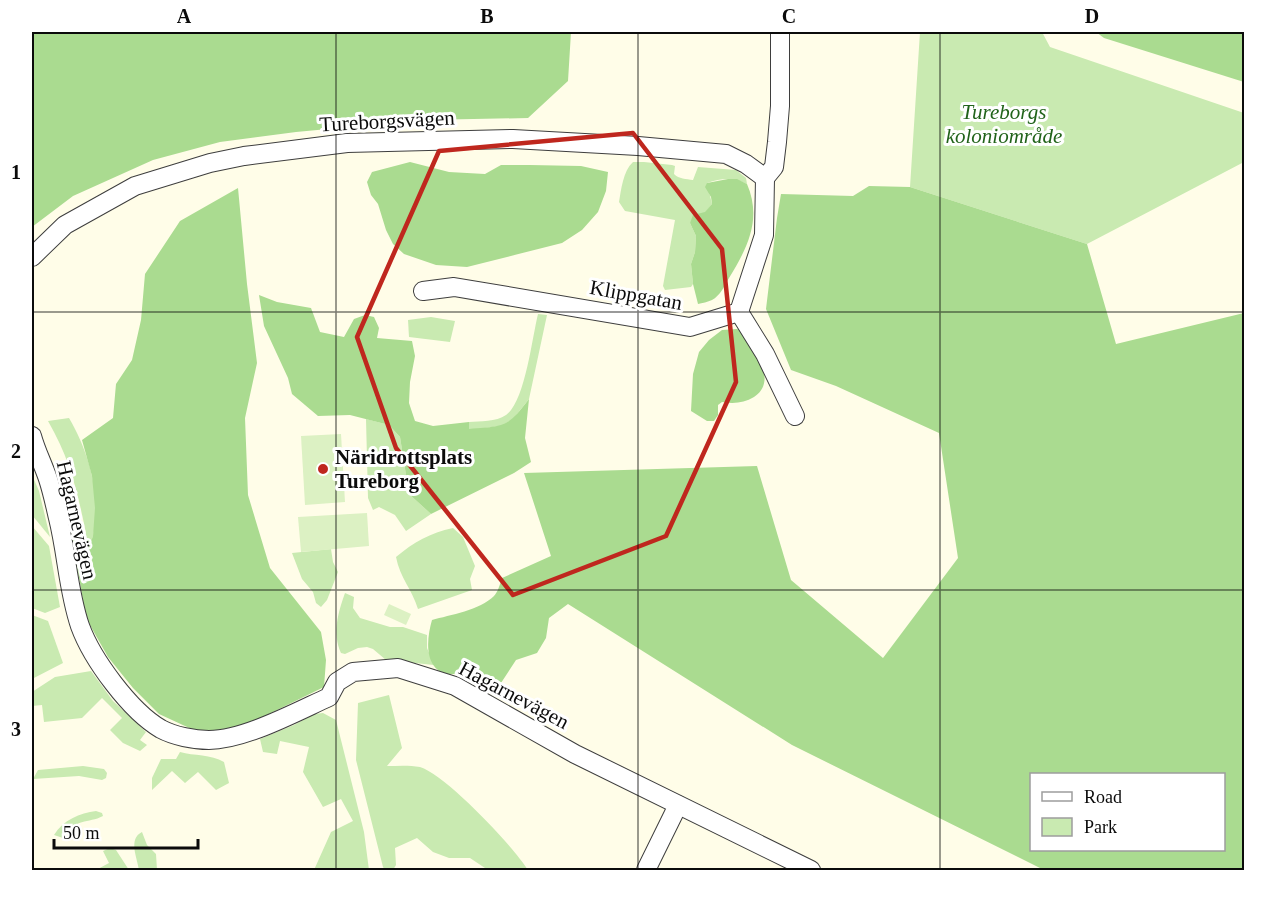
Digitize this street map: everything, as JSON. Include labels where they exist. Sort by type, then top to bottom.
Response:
[{"type":"street","points":[[780,32],[780,106],[774,167],[765,178],[764,235],[739,312],[765,354],[795,416]]},
{"type":"street","name":"Tureborgsvägen","points":[[32,257],[64,225],[135,186],[232,158],[347,143],[513,139],[649,147],[726,154],[746,164],[765,178]]},
{"type":"street","name":"Klippgatan","points":[[423,291],[454,287],[690,327],[739,312]]},
{"type":"street","name":"Hagarnevägen","points":[[32,436],[49,480],[80,626],[115,685],[136,709],[162,729],[191,739],[210,740],[236,736],[329,697],[337,682],[353,672],[398,668],[455,686],[575,754],[811,870]]},
{"type":"street","points":[[646,870],[678,805]]},
{"type":"highlighted area","points":[[633,133],[722,249],[736,382],[666,536],[513,595],[396,448],[357,337],[439,151]]},
{"type":"green space","points":[[32,32],[571,32],[568,81],[528,118],[424,120],[220,142],[153,160],[73,196],[32,227]]},
{"type":"green space","name":"Tureborgs koloniområde","points":[[920,32],[1042,32],[1050,47],[1244,113],[1244,162],[1087,244],[910,187]]},
{"type":"green space","points":[[1096,32],[1244,32],[1244,82],[1104,38]]},
{"type":"green space","points":[[410,162],[449,172],[485,174],[501,165],[581,166],[608,172],[606,191],[598,212],[582,230],[562,243],[467,267],[436,265],[404,254],[393,244],[367,182],[372,172]]},
{"type":"green space","points":[[633,162],[672,165],[675,166],[674,174],[680,178],[693,180],[698,167],[736,170],[746,178],[747,184],[727,179],[707,183],[712,204],[705,213],[690,223],[696,236],[695,252],[691,264],[693,284],[691,287],[665,290],[663,286],[675,220],[625,211],[619,202],[625,175]]},
{"type":"green space","points":[[737,179],[747,184],[753,209],[751,232],[742,255],[720,293],[712,300],[698,304],[691,264],[695,252],[696,236],[690,223],[693,215],[705,212],[712,204],[705,187],[707,183]]},
{"type":"green space","points":[[869,186],[910,187],[1087,244],[1116,344],[1244,313],[1244,870],[1044,870],[792,745],[568,604],[549,618],[546,638],[537,653],[516,660],[501,683],[491,690],[469,676],[446,674],[433,665],[428,651],[432,620],[481,605],[495,594],[502,578],[551,556],[524,473],[757,466],[791,580],[883,658],[958,558],[939,433],[836,386],[791,370],[766,309],[781,194],[853,196]]},
{"type":"green space","points":[[238,188],[257,363],[245,418],[248,495],[270,568],[321,632],[326,660],[324,687],[240,728],[198,732],[159,714],[133,688],[108,657],[86,618],[79,577],[93,536],[95,508],[92,476],[82,440],[113,418],[116,384],[132,360],[141,320],[145,274],[180,221]]},
{"type":"green space","points":[[259,295],[277,302],[311,308],[320,332],[344,337],[354,319],[365,315],[374,317],[379,328],[377,338],[412,341],[415,356],[409,403],[415,421],[433,426],[469,422],[469,429],[498,426],[515,416],[529,399],[525,438],[531,462],[514,473],[431,514],[409,494],[400,437],[389,425],[350,415],[318,416],[292,394],[288,378],[264,326]]},
{"type":"green space","points":[[538,314],[547,315],[529,399],[513,419],[501,426],[469,430],[469,422],[498,419],[513,408],[523,384]]},
{"type":"green space","points":[[431,317],[455,321],[450,342],[409,337],[408,320]]},
{"type":"green space","points":[[737,329],[746,332],[754,348],[762,366],[764,383],[761,390],[750,399],[739,403],[722,402],[718,405],[718,415],[714,421],[707,421],[691,411],[693,374],[699,352],[722,330]]},
{"type":"green space","points":[[69,418],[88,460],[95,490],[93,536],[79,577],[74,570],[71,536],[86,533],[72,475],[62,448],[48,421]]},
{"type":"green space","points":[[366,419],[389,425],[400,437],[409,494],[431,514],[406,531],[395,515],[379,507],[373,510],[368,498]]},
{"type":"green space","name":"Näridrottsplats Tureborg","points":[[341,434],[345,502],[305,505],[301,436]]},
{"type":"green space","points":[[32,475],[39,491],[50,537],[32,515]]},
{"type":"green space","points":[[367,513],[369,546],[301,552],[298,517]]},
{"type":"green space","points":[[32,526],[49,546],[60,607],[45,613],[32,608]]},
{"type":"green space","points":[[453,528],[463,537],[475,566],[470,579],[472,590],[418,609],[396,557],[423,539]]},
{"type":"green space","points":[[331,549],[333,562],[338,572],[327,600],[321,607],[316,603],[313,592],[302,579],[292,553]]},
{"type":"green space","points":[[345,593],[354,597],[353,608],[360,618],[390,627],[403,627],[427,635],[427,648],[434,665],[386,660],[367,647],[345,654],[341,653],[336,630]]},
{"type":"green space","points":[[389,604],[411,614],[406,625],[384,615]]},
{"type":"green space","points":[[32,615],[48,621],[63,663],[32,679]]},
{"type":"green space","points":[[91,671],[113,701],[146,732],[140,740],[147,745],[140,751],[123,743],[110,730],[122,718],[102,698],[82,718],[44,722],[42,705],[32,706],[32,692],[55,677]]},
{"type":"green space","points":[[389,695],[402,748],[387,766],[420,767],[446,783],[494,829],[528,870],[488,870],[470,858],[449,858],[433,852],[417,838],[395,848],[396,865],[393,870],[385,870],[356,760],[358,703]]},
{"type":"green space","points":[[323,713],[336,720],[364,832],[369,870],[314,870],[331,832],[353,821],[341,799],[323,807],[303,772],[309,747],[280,741],[277,754],[263,752],[260,739],[314,714]]},
{"type":"green space","points":[[180,752],[224,762],[229,783],[216,790],[198,772],[185,783],[172,771],[152,790],[152,778],[161,759],[176,759]]},
{"type":"green space","points":[[83,766],[104,769],[107,773],[106,778],[102,780],[79,776],[33,779],[38,770]]},
{"type":"green space","points":[[96,811],[102,813],[103,816],[77,824],[63,838],[54,835],[72,818]]},
{"type":"green space","points":[[142,832],[147,845],[156,854],[157,870],[139,870],[134,844],[135,839]]},
{"type":"green space","points":[[110,848],[116,850],[129,870],[96,870],[109,863],[103,851]]},
{"type":"place","name":"Näridrottsplats Tureborg","points":[[323,469]]}]
